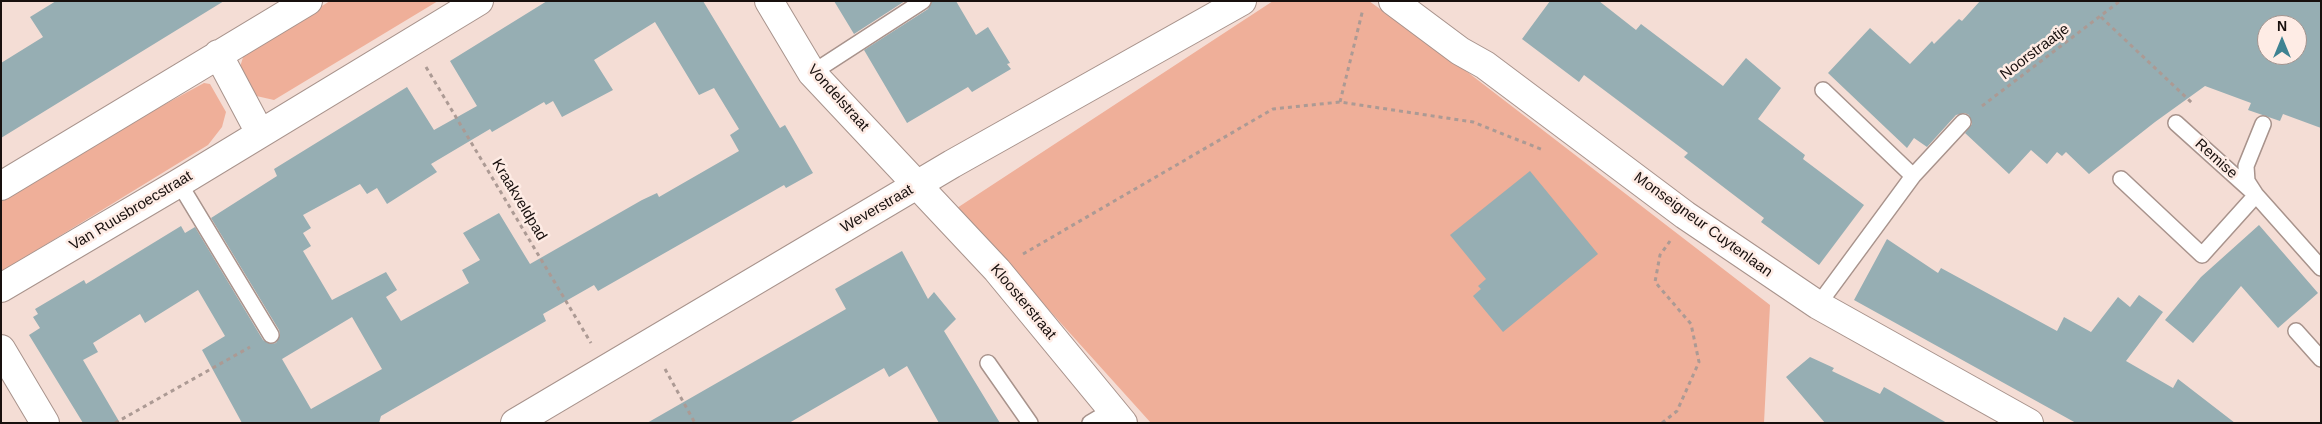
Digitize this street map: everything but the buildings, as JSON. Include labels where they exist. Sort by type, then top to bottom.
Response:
[{"type":"street","points":[[1,186],[308,1]]},
{"type":"street","name":"Van Ruusbroecstraat","points":[[1,288],[179,183],[479,1]]},
{"type":"street","name":"Vondelstraat","points":[[769,1],[812,73],[919,185]]},
{"type":"street","name":"Weverstraat","points":[[515,423],[919,185],[1242,1]]},
{"type":"street","name":"Monseigneur Cuytenlaan","points":[[1393,1],[1460,51],[1485,65],[1685,215],[1818,305],[2029,423]]},
{"type":"street","points":[[218,54],[260,133]]},
{"type":"street","name":"Kloosterstraat","points":[[919,185],[997,270],[1108,418]]},
{"type":"street","points":[[1,349],[45,423]]},
{"type":"lane","points":[[812,73],[923,1]]},
{"type":"lane","points":[[1823,90],[1913,176]]},
{"type":"lane","points":[[1818,305],[1913,176],[1963,122]]},
{"type":"lane","name":"Remise","points":[[2176,123],[2256,195],[2321,268]]},
{"type":"lane","name":"Remise","points":[[2256,195],[2247,180],[2246,166],[2262,124]]},
{"type":"lane","points":[[2121,179],[2202,255],[2256,195]]},
{"type":"lane","points":[[179,183],[272,335]]},
{"type":"lane","points":[[2296,331],[2321,359]]},
{"type":"lane","points":[[988,363],[1030,423]]},
{"type":"path","points":[[1340,102],[1364,1]]},
{"type":"path","name":"Noorstraatje","points":[[1982,106],[2120,1]]},
{"type":"path","points":[[2101,17],[2193,102],[2176,123]]},
{"type":"path","name":"Kraakveldpad","points":[[412,43],[606,368]]},
{"type":"path","points":[[997,270],[1273,109],[1340,102],[1473,122],[1545,151]]},
{"type":"path","points":[[1662,423],[1677,410],[1699,362],[1691,324],[1655,282],[1660,255],[1685,215]]},
{"type":"path","points":[[115,423],[272,335]]},
{"type":"path","points":[[650,342],[695,423]]},
{"type":"shaded area","points":[[330,1],[438,1],[274,100],[252,95],[240,67],[244,54]]},
{"type":"shaded area","points":[[1273,1],[1369,1],[1470,74],[1770,305],[1764,423],[1151,423],[957,208]]},
{"type":"shaded area","points":[[204,83],[210,84],[226,112],[222,127],[208,145],[1,272],[1,200],[90,145]]}]
